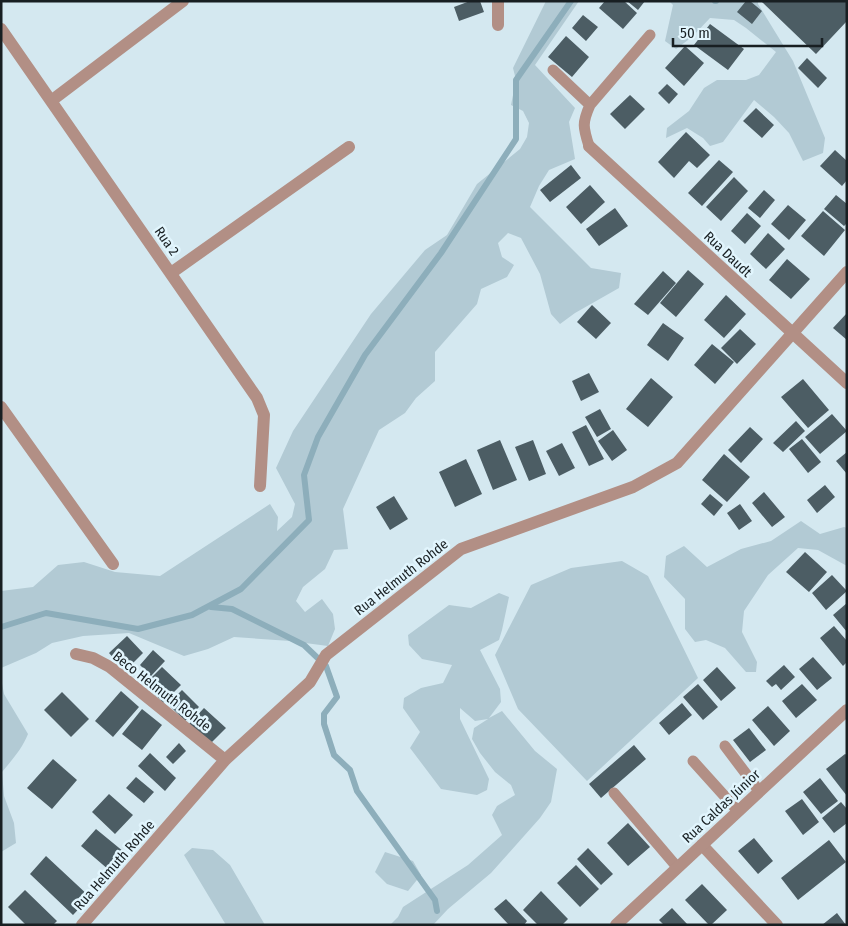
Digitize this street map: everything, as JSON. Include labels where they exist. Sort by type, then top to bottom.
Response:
[{"type":"street","points":[[51,101],[183,1]]},
{"type":"street","points":[[498,1],[498,25]]},
{"type":"street","name":"Rua 2","points":[[1,29],[257,398],[264,415],[260,486]]},
{"type":"street","name":"Rua Daudt","points":[[588,146],[847,383]]},
{"type":"street","points":[[171,273],[349,147]]},
{"type":"street","name":"Rua Helmuth Rohde","points":[[82,925],[225,760],[310,682],[326,656],[461,549],[633,487],[678,463],[847,272]]},
{"type":"street","points":[[1,408],[113,564]]},
{"type":"street","name":"Beco Helmuth Rohde","points":[[76,654],[93,658],[110,666],[225,760]]},
{"type":"street","name":"Rua Caldas Júnior","points":[[616,925],[847,710]]},
{"type":"street","points":[[702,844],[776,925]]},
{"type":"lane","points":[[588,146],[584,130],[584,118],[590,105],[650,35]]},
{"type":"lane","points":[[554,70],[590,105]]},
{"type":"lane","points":[[725,746],[759,791]]},
{"type":"lane","points":[[693,761],[738,811]]},
{"type":"lane","points":[[614,793],[678,867]]},
{"type":"shaded area","points":[[546,1],[579,1],[535,65],[575,108],[569,122],[575,159],[549,170],[539,186],[530,207],[591,268],[621,273],[619,288],[575,313],[560,324],[551,314],[540,274],[521,238],[508,233],[498,243],[502,257],[514,265],[507,277],[481,289],[477,304],[435,352],[435,381],[416,398],[405,413],[379,430],[343,509],[348,549],[334,550],[325,569],[303,587],[296,601],[305,612],[322,599],[333,614],[335,629],[328,646],[234,637],[208,649],[184,656],[129,633],[83,636],[52,643],[36,653],[1,668],[1,591],[33,587],[58,565],[84,562],[115,572],[160,576],[270,504],[278,517],[277,531],[292,517],[295,504],[276,468],[293,431],[371,314],[425,250],[447,235],[477,184],[520,149],[527,137],[529,123],[523,111],[511,105],[516,80],[513,68]]},
{"type":"shaded area","points":[[669,1],[758,1],[758,4],[793,61],[825,138],[823,153],[803,161],[789,133],[754,100],[723,142],[710,146],[703,138],[687,128],[666,138],[667,128],[689,111],[704,88],[717,80],[746,80],[759,75],[776,52],[734,20],[710,18],[692,37],[676,49],[665,41],[673,5]]},
{"type":"shaded area","points":[[801,521],[820,534],[844,527],[847,528],[847,566],[818,550],[798,548],[768,575],[744,611],[742,632],[757,662],[756,672],[746,672],[725,648],[706,640],[695,642],[685,629],[685,599],[664,577],[666,556],[684,546],[707,567],[741,549],[771,541]]},
{"type":"shaded area","points":[[622,561],[648,576],[698,678],[587,781],[518,709],[495,655],[531,585],[571,568]]},
{"type":"shaded area","points":[[499,593],[509,597],[499,640],[480,650],[500,689],[501,702],[489,718],[502,711],[535,751],[557,769],[551,802],[540,818],[491,873],[448,909],[433,925],[390,925],[398,917],[403,907],[468,865],[502,835],[492,815],[497,806],[515,795],[511,785],[495,772],[472,739],[474,728],[488,719],[475,721],[460,708],[460,719],[489,779],[487,790],[477,795],[441,789],[410,748],[420,732],[403,708],[404,698],[421,688],[443,683],[452,665],[422,659],[409,645],[408,635],[449,605],[471,608]]},
{"type":"shaded area","points":[[1,678],[4,694],[28,734],[20,749],[2,772],[4,796],[14,823],[16,843],[1,852]]},
{"type":"shaded area","points":[[192,848],[213,850],[230,865],[265,925],[226,925],[184,855]]},
{"type":"shaded area","points":[[385,852],[413,861],[421,875],[408,891],[387,884],[375,872]]},
{"type":"building","points":[[470,1],[480,1],[484,12],[459,21],[454,7]]},
{"type":"building","points":[[605,1],[624,1],[637,13],[623,29],[599,8]]},
{"type":"building","points":[[627,1],[645,1],[638,10]]},
{"type":"building","points":[[746,1],[750,1],[762,11],[752,24],[737,12]]},
{"type":"building","points":[[761,1],[847,1],[847,21],[816,54]]},
{"type":"building","points":[[583,15],[598,27],[586,41],[572,28]]},
{"type":"building","points":[[710,24],[744,49],[728,70],[694,45]]},
{"type":"building","points":[[566,36],[589,57],[572,77],[548,57]]},
{"type":"building","points":[[685,46],[704,63],[684,86],[665,68]]},
{"type":"building","points":[[807,58],[827,78],[818,88],[798,68]]},
{"type":"building","points":[[667,84],[678,94],[669,104],[658,93]]},
{"type":"building","points":[[630,95],[645,109],[625,129],[610,114]]},
{"type":"building","points":[[756,108],[774,125],[762,138],[743,121]]},
{"type":"building","points":[[686,132],[710,155],[697,168],[689,161],[674,178],[658,162]]},
{"type":"building","points":[[835,150],[847,161],[847,180],[842,186],[820,166]]},
{"type":"building","points":[[719,160],[733,172],[702,206],[688,193]]},
{"type":"building","points":[[571,165],[581,178],[550,202],[540,190]]},
{"type":"building","points":[[734,177],[748,191],[721,221],[706,207]]},
{"type":"building","points":[[590,185],[605,202],[581,224],[566,207]]},
{"type":"building","points":[[764,190],[775,200],[760,218],[748,208]]},
{"type":"building","points":[[836,195],[847,204],[847,223],[844,226],[824,209]]},
{"type":"building","points":[[788,205],[806,220],[789,240],[771,224]]},
{"type":"building","points":[[615,208],[628,226],[599,246],[586,229]]},
{"type":"building","points":[[823,211],[845,230],[824,256],[801,236]]},
{"type":"building","points":[[747,213],[761,226],[745,244],[731,231]]},
{"type":"building","points":[[768,233],[785,249],[766,269],[750,254]]},
{"type":"building","points":[[787,259],[810,279],[791,299],[769,280]]},
{"type":"building","points":[[688,270],[704,284],[676,317],[660,303]]},
{"type":"building","points":[[663,271],[676,283],[648,315],[634,304]]},
{"type":"building","points":[[726,295],[746,314],[724,338],[704,320]]},
{"type":"building","points":[[592,305],[611,323],[596,339],[577,322]]},
{"type":"building","points":[[847,313],[847,340],[833,328]]},
{"type":"building","points":[[663,323],[684,338],[668,361],[647,345]]},
{"type":"building","points":[[740,329],[756,344],[737,364],[721,348]]},
{"type":"building","points":[[712,344],[734,362],[715,384],[694,365]]},
{"type":"building","points":[[589,373],[599,392],[581,401],[572,381]]},
{"type":"building","points":[[651,378],[673,397],[648,427],[626,409]]},
{"type":"building","points":[[803,379],[829,410],[808,428],[781,397]]},
{"type":"building","points":[[600,409],[611,429],[597,437],[585,417]]},
{"type":"building","points":[[832,414],[847,431],[820,454],[805,437]]},
{"type":"building","points":[[796,421],[805,431],[783,452],[773,443]]},
{"type":"building","points":[[586,425],[604,459],[589,466],[572,432]]},
{"type":"building","points":[[750,427],[763,439],[741,463],[728,450]]},
{"type":"building","points":[[613,430],[627,450],[612,461],[598,441]]},
{"type":"building","points":[[802,439],[821,462],[808,473],[789,449]]},
{"type":"building","points":[[500,440],[517,480],[493,490],[477,450]]},
{"type":"building","points":[[533,440],[546,474],[529,481],[515,447]]},
{"type":"building","points":[[562,443],[575,468],[559,476],[546,451]]},
{"type":"building","points":[[847,452],[847,474],[836,461]]},
{"type":"building","points":[[724,454],[750,477],[727,502],[702,480]]},
{"type":"building","points":[[466,459],[482,494],[455,507],[439,472]]},
{"type":"building","points":[[825,485],[835,497],[817,513],[807,500]]},
{"type":"building","points":[[764,492],[785,517],[772,527],[752,503]]},
{"type":"building","points":[[710,494],[723,505],[714,516],[701,504]]},
{"type":"building","points":[[394,496],[408,519],[390,530],[376,507]]},
{"type":"building","points":[[740,504],[752,521],[739,530],[727,513]]},
{"type":"building","points":[[805,552],[827,572],[809,592],[786,572]]},
{"type":"building","points":[[832,575],[847,591],[826,610],[812,593]]},
{"type":"building","points":[[847,603],[847,632],[833,615]]},
{"type":"building","points":[[834,626],[847,641],[847,662],[843,666],[820,638]]},
{"type":"building","points":[[127,636],[143,653],[125,671],[109,653]]},
{"type":"building","points":[[153,650],[165,661],[151,676],[140,665]]},
{"type":"building","points":[[813,657],[832,678],[817,690],[799,669]]},
{"type":"building","points":[[784,665],[795,677],[781,690],[776,684],[772,687],[766,681]]},
{"type":"building","points":[[162,667],[181,685],[163,703],[145,684]]},
{"type":"building","points":[[717,667],[736,688],[721,701],[703,680]]},
{"type":"building","points":[[698,684],[718,707],[703,720],[683,697]]},
{"type":"building","points":[[802,684],[817,700],[796,718],[782,701]]},
{"type":"building","points":[[182,690],[199,707],[185,721],[168,704]]},
{"type":"building","points":[[121,691],[139,707],[113,737],[95,721]]},
{"type":"building","points":[[62,692],[89,719],[71,737],[44,710]]},
{"type":"building","points":[[682,703],[692,715],[669,735],[659,723]]},
{"type":"building","points":[[768,706],[790,731],[774,746],[752,720]]},
{"type":"building","points":[[204,708],[226,728],[210,744],[189,724]]},
{"type":"building","points":[[142,709],[162,725],[142,750],[122,734]]},
{"type":"building","points":[[749,728],[766,750],[750,762],[733,740]]},
{"type":"building","points":[[179,743],[186,751],[173,764],[166,757]]},
{"type":"building","points":[[634,745],[646,759],[601,798],[589,784]]},
{"type":"building","points":[[150,753],[176,778],[165,791],[138,766]]},
{"type":"building","points":[[845,754],[847,755],[847,796],[826,769]]},
{"type":"building","points":[[53,759],[77,780],[52,809],[27,788]]},
{"type":"building","points":[[136,777],[154,792],[144,803],[126,788]]},
{"type":"building","points":[[820,778],[838,801],[821,814],[803,792]]},
{"type":"building","points":[[109,794],[133,815],[115,834],[92,812]]},
{"type":"building","points":[[802,799],[819,822],[803,835],[785,811]]},
{"type":"building","points":[[841,802],[847,809],[847,823],[834,833],[822,818]]},
{"type":"building","points":[[628,823],[650,847],[628,866],[607,843]]},
{"type":"building","points":[[96,829],[124,852],[109,870],[81,846]]},
{"type":"building","points":[[754,838],[773,861],[758,874],[738,851]]},
{"type":"building","points":[[829,840],[846,862],[798,900],[781,878]]},
{"type":"building","points":[[588,848],[613,874],[601,885],[577,859]]},
{"type":"building","points":[[46,856],[90,897],[73,915],[30,874]]},
{"type":"building","points":[[576,865],[599,889],[580,907],[557,883]]},
{"type":"building","points":[[702,884],[727,910],[711,925],[685,900]]},
{"type":"building","points":[[25,890],[57,921],[53,925],[26,925],[8,907]]},
{"type":"building","points":[[541,891],[568,919],[562,925],[538,925],[523,910]]},
{"type":"building","points":[[506,899],[527,921],[524,925],[509,925],[494,909]]},
{"type":"building","points":[[672,908],[688,925],[664,925],[659,920]]},
{"type":"building","points":[[837,913],[846,925],[822,925]]},
{"type":"waterway","points":[[1,627],[46,613],[138,629],[192,615],[241,589],[309,520],[304,475],[318,437],[365,355],[441,253],[516,139],[516,80],[571,1]]},
{"type":"waterway","points":[[211,607],[232,609],[304,645],[326,666],[337,697],[324,714],[324,724],[334,755],[350,770],[357,791],[435,900],[437,911]]}]
